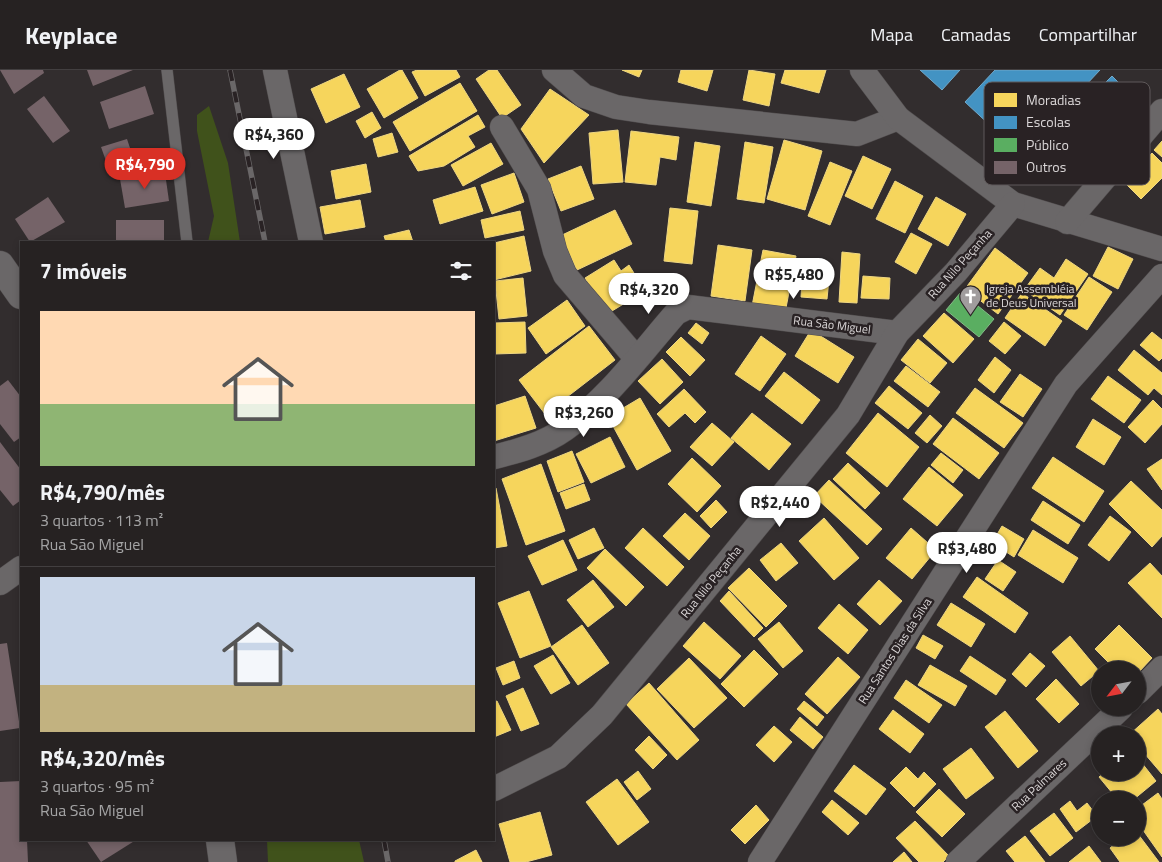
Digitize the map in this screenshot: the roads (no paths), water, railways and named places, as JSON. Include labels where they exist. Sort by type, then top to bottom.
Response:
[{"type":"street","points":[[275,70],[311,241]]},
{"type":"street","points":[[554,70],[584,96],[616,107],[641,111],[857,134],[898,118]]},
{"type":"street","points":[[862,70],[898,118],[984,182]]},
{"type":"street","points":[[1150,125],[1162,111]]},
{"type":"street","points":[[502,127],[538,189],[554,251],[565,275],[636,358]]},
{"type":"street","points":[[988,185],[1013,204],[1162,249]]},
{"type":"street","points":[[1068,222],[1099,185]]},
{"type":"street","name":"Rua Nilo Peçanha","points":[[495,788],[558,757],[602,715],[848,415],[897,333],[956,272],[1013,204]]},
{"type":"street","points":[[0,265],[20,294]]},
{"type":"street","name":"Rua Santos Dias da Silva","points":[[760,862],[1066,384],[1162,276]]},
{"type":"street","name":"Rua São Miguel","points":[[495,457],[523,450],[564,430],[599,401],[676,313],[688,307],[897,333]]},
{"type":"street","points":[[0,583],[20,569]]},
{"type":"street","points":[[1146,684],[1162,668]]},
{"type":"street","name":"Rua Palmares","points":[[958,862],[1113,716]]},
{"type":"street","points":[[220,841],[223,862]]},
{"type":"lane","points":[[167,70],[187,241]]},
{"type":"railway","points":[[230,70],[265,241]]},
{"type":"railway","points":[[384,841],[388,862]]},
{"type":"place","name":"Igreja Assembléia de Deus Universal","points":[[970,315]]}]
